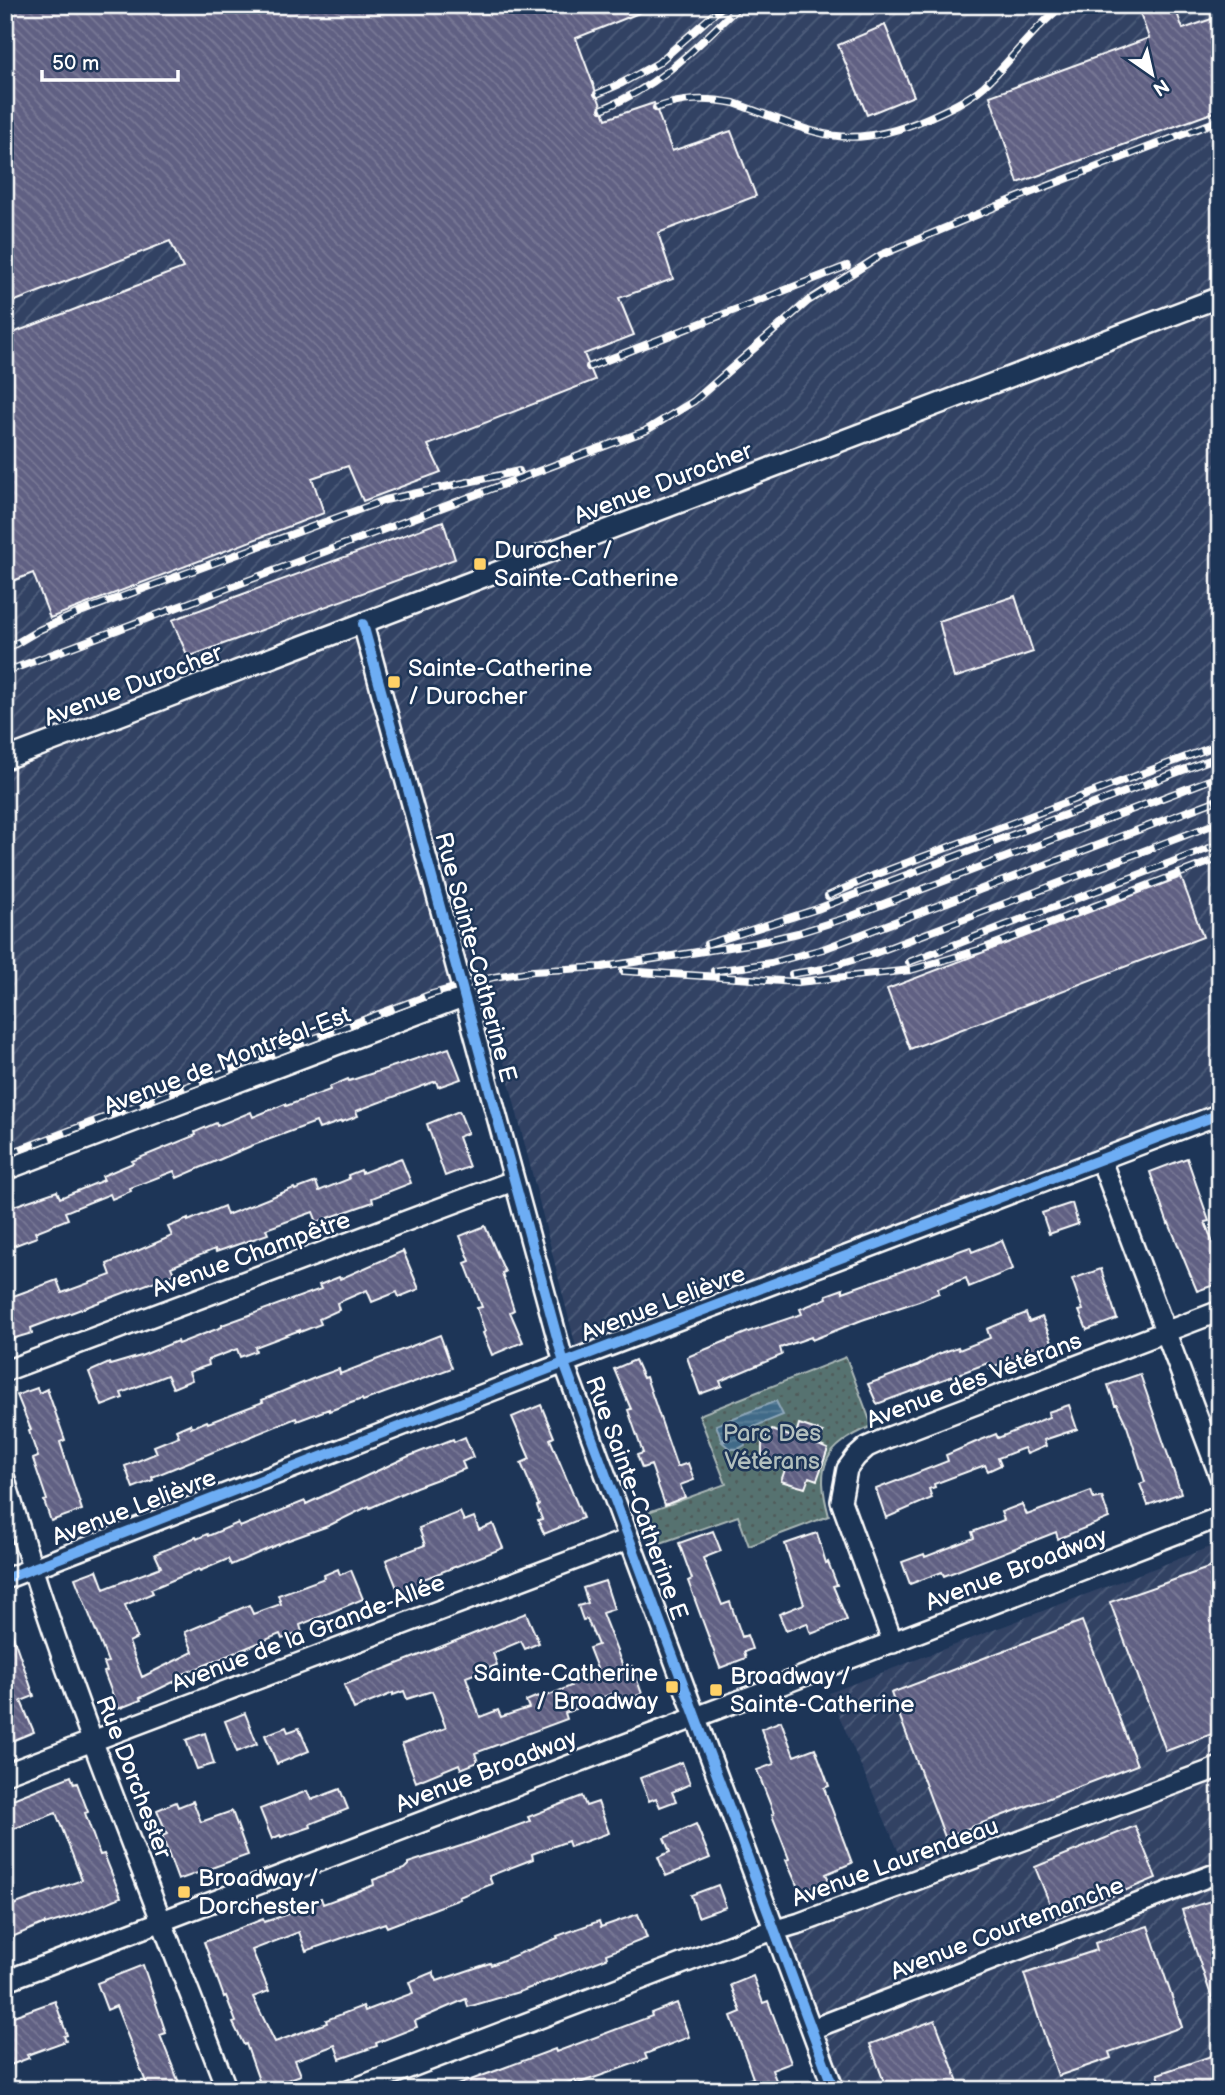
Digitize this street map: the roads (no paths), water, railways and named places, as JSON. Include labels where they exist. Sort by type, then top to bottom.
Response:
[{"type":"street","name":"Avenue Durocher","points":[[5,759],[1220,297]]},
{"type":"street","name":"Rue Sainte-Catherine E","points":[[363,624],[564,1363],[834,2090]]},
{"type":"street","name":"Avenue de Montréal-Est","points":[[5,1170],[465,996]]},
{"type":"street","name":"Avenue Lelièvre","points":[[5,1579],[1220,1114]]},
{"type":"street","points":[[1101,1160],[1220,1477]]},
{"type":"street","name":"Avenue Champêtre","points":[[5,1371],[513,1181]]},
{"type":"street","name":"Avenue des Vétérans","points":[[893,1643],[841,1501],[847,1469],[856,1457],[867,1447],[887,1438],[1220,1311]]},
{"type":"street","name":"Rue Dorchester","points":[[5,1479],[31,1569],[93,1741],[227,2090]]},
{"type":"street","name":"Avenue Broadway","points":[[5,1981],[1220,1517]]},
{"type":"street","name":"Avenue de la Grande-Allée","points":[[5,1774],[629,1539]]},
{"type":"street","name":"Avenue Laurendeau","points":[[351,2090],[740,1941],[912,1882],[1220,1767]]},
{"type":"street","name":"Avenue Courtemanche","points":[[812,2029],[1220,1872]]},
{"type":"railway","points":[[597,94],[658,63],[724,5]]},
{"type":"railway","points":[[602,109],[643,89],[660,77],[740,5]]},
{"type":"railway","points":[[656,108],[685,101],[714,100],[734,103],[829,135],[850,137],[899,129],[943,111],[978,91],[1054,13]]},
{"type":"railway","points":[[5,672],[645,431],[694,401],[808,301],[881,255],[1019,197],[1220,120]]},
{"type":"railway","points":[[589,367],[847,266]]},
{"type":"railway","points":[[5,650],[39,630],[80,612],[385,500],[519,471]]},
{"type":"railway","points":[[828,896],[875,875],[1220,744]]},
{"type":"railway","points":[[707,944],[817,909],[1220,756]]},
{"type":"railway","points":[[5,1155],[432,994],[494,977],[533,971],[602,967],[755,943],[798,933],[852,916],[1220,776]]},
{"type":"railway","points":[[714,971],[771,963],[823,949],[1220,799]]},
{"type":"railway","points":[[792,974],[823,969],[872,954],[1220,822]]},
{"type":"railway","points":[[909,962],[1220,844]]},
{"type":"railway","points":[[623,971],[798,982],[911,970],[982,949],[1220,858]]},
{"type":"place","name":"Durocher / Sainte-Catherine","points":[[480,564]]},
{"type":"place","name":"Sainte-Catherine / Durocher","points":[[394,682]]},
{"type":"place","name":"Sainte-Catherine / Broadway","points":[[672,1687]]},
{"type":"place","name":"Broadway / Sainte-Catherine","points":[[716,1690]]},
{"type":"place","name":"Broadway / Dorchester","points":[[184,1892]]},
{"type":"park label","name":"Parc Des Vétérans","points":[[772,1447]]}]
